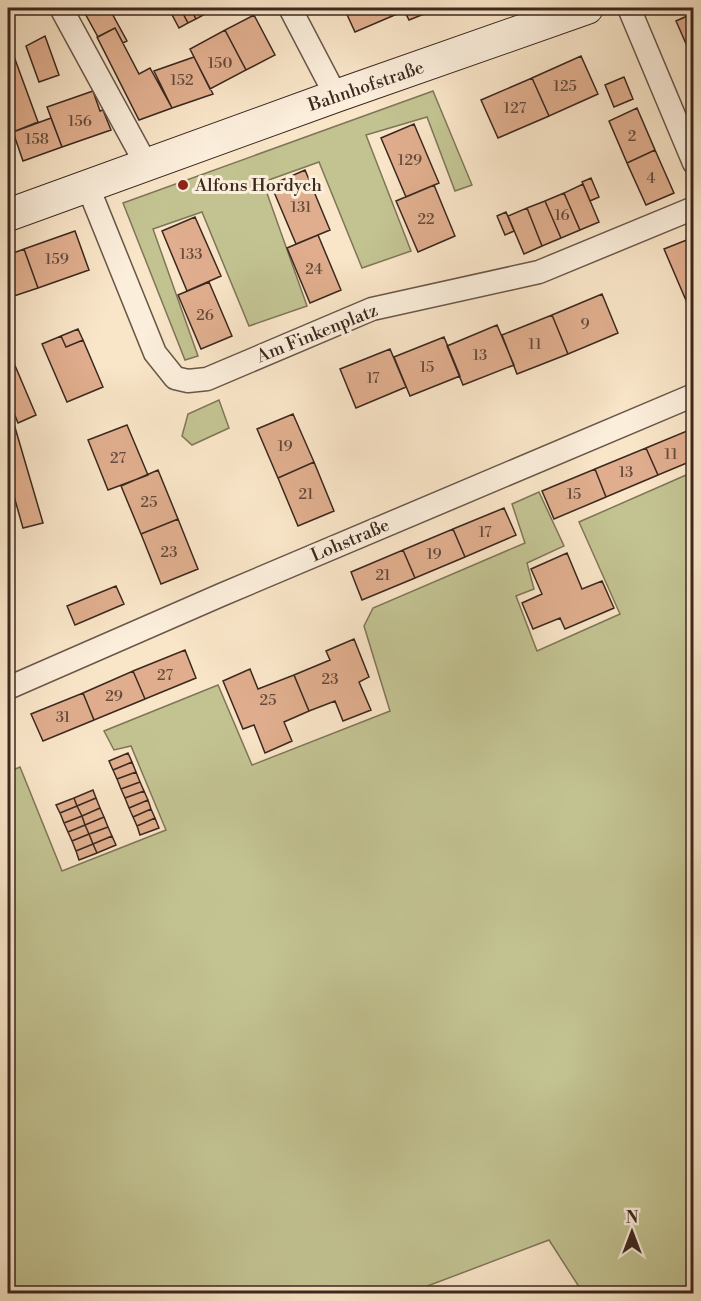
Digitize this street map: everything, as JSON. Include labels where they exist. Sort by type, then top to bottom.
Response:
[{"type":"street","points":[[61,8],[146,164]]},
{"type":"street","points":[[290,8],[336,96]]},
{"type":"street","name":"Bahnhofstraße","points":[[8,215],[587,8]]},
{"type":"street","points":[[629,8],[693,163]]},
{"type":"street","name":"Am Finkenplatz","points":[[88,187],[155,352],[175,378],[188,381],[207,379],[372,309],[539,272],[693,208]]},
{"type":"street","name":"Lohstraße","points":[[8,688],[693,395]]},
{"type":"green space","points":[[433,91],[472,185],[455,191],[427,117],[366,135],[411,251],[362,268],[319,162],[263,182],[307,306],[249,326],[202,212],[153,229],[198,356],[185,360],[123,203]]},
{"type":"green space","points":[[219,400],[229,428],[192,445],[182,436],[188,414]]},
{"type":"green space","points":[[693,472],[693,519],[688,522],[694,537],[693,1293],[583,1293],[549,1240],[409,1293],[8,1293],[8,772],[20,767],[62,871],[166,830],[131,746],[114,750],[104,731],[218,685],[252,765],[390,711],[364,626],[373,608],[525,543],[512,504],[539,492],[564,546],[527,563],[534,589],[516,596],[537,651],[620,614],[579,522]]},
{"type":"building","points":[[82,8],[109,8],[127,41],[123,43],[115,28],[98,37]]},
{"type":"building","points":[[180,8],[188,23],[179,28],[169,9]]},
{"type":"building","points":[[180,8],[190,8],[196,19],[188,23]]},
{"type":"building","points":[[190,8],[204,8],[207,13],[196,19]]},
{"type":"building","points":[[344,8],[403,8],[404,11],[355,32]]},
{"type":"building","points":[[403,8],[439,8],[409,20]]},
{"type":"building","points":[[694,13],[694,63],[689,45],[687,46],[676,21]]},
{"type":"building","points":[[254,15],[275,55],[246,70],[225,30]]},
{"type":"building","points":[[115,28],[139,74],[150,68],[172,108],[139,120],[97,37]]},
{"type":"building","points":[[225,30],[246,70],[210,89],[190,49]]},
{"type":"building","points":[[45,36],[59,75],[39,82],[26,46]]},
{"type":"building","points":[[12,51],[38,122],[13,132],[8,117],[8,53]]},
{"type":"building","points":[[581,56],[598,94],[549,116],[532,78]]},
{"type":"building","points":[[194,57],[213,94],[172,108],[154,71]]},
{"type":"building","points":[[624,77],[633,99],[614,107],[605,85]]},
{"type":"building","points":[[532,78],[549,116],[498,138],[481,100]]},
{"type":"building","points":[[93,91],[100,111],[103,110],[111,130],[62,147],[47,107]]},
{"type":"building","points":[[637,108],[655,150],[627,163],[609,121]]},
{"type":"building","points":[[51,118],[62,147],[23,161],[13,132]]},
{"type":"building","points":[[414,124],[439,183],[406,197],[381,138]]},
{"type":"building","points":[[655,150],[674,193],[646,205],[627,163]]},
{"type":"building","points":[[305,170],[330,230],[296,244],[271,185]]},
{"type":"building","points":[[591,178],[599,197],[590,201],[582,182]]},
{"type":"building","points":[[583,184],[599,222],[580,230],[564,193]]},
{"type":"building","points":[[434,185],[455,236],[418,252],[396,201]]},
{"type":"building","points":[[564,193],[580,230],[561,238],[545,201]]},
{"type":"building","points":[[545,201],[561,238],[542,246],[527,208]]},
{"type":"building","points":[[527,208],[542,246],[524,254],[508,216]]},
{"type":"building","points":[[506,212],[514,231],[505,235],[497,216]]},
{"type":"building","points":[[195,217],[221,276],[187,291],[162,231]]},
{"type":"building","points":[[75,231],[89,270],[38,288],[24,249]]},
{"type":"building","points":[[318,235],[341,290],[310,303],[287,248]]},
{"type":"building","points":[[694,237],[694,294],[685,298],[664,249]]},
{"type":"building","points":[[24,249],[38,288],[8,298],[8,255]]},
{"type":"building","points":[[209,282],[232,336],[201,349],[178,295]]},
{"type":"building","points":[[602,294],[618,333],[568,354],[552,315]]},
{"type":"building","points":[[694,294],[694,318],[685,298]]},
{"type":"building","points":[[552,315],[568,354],[517,374],[502,335]]},
{"type":"building","points":[[497,325],[514,365],[463,385],[447,346]]},
{"type":"building","points":[[78,329],[83,340],[66,347],[61,336]]},
{"type":"building","points":[[61,336],[66,347],[83,340],[103,387],[67,402],[42,344]]},
{"type":"building","points":[[444,337],[460,376],[410,396],[394,357]]},
{"type":"building","points":[[8,349],[36,415],[18,423],[8,398]]},
{"type":"building","points":[[390,349],[406,387],[356,408],[340,369]]},
{"type":"building","points":[[293,414],[314,462],[278,478],[257,429]]},
{"type":"building","points":[[14,424],[43,523],[23,528],[8,475],[8,426]]},
{"type":"building","points":[[127,425],[148,475],[108,490],[88,440]]},
{"type":"building","points":[[694,428],[694,460],[658,475],[646,448]]},
{"type":"building","points":[[646,448],[658,475],[606,497],[595,469]]},
{"type":"building","points":[[314,462],[334,511],[298,526],[278,478]]},
{"type":"building","points":[[595,469],[606,497],[554,519],[542,491]]},
{"type":"building","points":[[158,470],[178,519],[141,534],[121,486]]},
{"type":"building","points":[[504,508],[516,535],[465,557],[453,529]]},
{"type":"building","points":[[178,519],[198,569],[161,584],[141,534]]},
{"type":"building","points":[[453,529],[465,557],[415,578],[403,550]]},
{"type":"building","points":[[403,550],[415,578],[362,600],[351,572]]},
{"type":"building","points":[[567,553],[582,589],[602,581],[614,608],[565,629],[560,618],[533,629],[522,603],[542,594],[531,569]]},
{"type":"building","points":[[116,586],[124,604],[75,625],[67,606]]},
{"type":"building","points":[[354,639],[369,677],[359,682],[371,710],[343,721],[335,701],[309,711],[294,675],[330,660],[326,651]]},
{"type":"building","points":[[185,650],[196,678],[145,699],[133,671]]},
{"type":"building","points":[[250,669],[258,689],[294,675],[309,711],[284,722],[292,741],[265,753],[254,725],[243,729],[223,681]]},
{"type":"building","points":[[133,671],[145,699],[94,720],[83,693]]},
{"type":"building","points":[[83,693],[94,720],[43,741],[31,714]]},
{"type":"building","points":[[128,753],[132,762],[113,770],[109,761]]},
{"type":"building","points":[[132,762],[136,772],[117,779],[113,770]]},
{"type":"building","points":[[136,772],[140,782],[121,789],[117,779]]},
{"type":"building","points":[[140,782],[144,791],[125,798],[121,789]]},
{"type":"building","points":[[93,790],[96,798],[77,806],[74,798]]},
{"type":"building","points":[[144,791],[148,800],[129,808],[125,798]]},
{"type":"building","points":[[74,798],[77,806],[60,813],[56,805]]},
{"type":"building","points":[[96,798],[100,808],[82,816],[77,806]]},
{"type":"building","points":[[148,800],[151,809],[133,817],[129,808]]},
{"type":"building","points":[[77,806],[82,816],[64,823],[60,813]]},
{"type":"building","points":[[100,808],[104,817],[85,825],[82,816]]},
{"type":"building","points":[[151,809],[155,818],[137,826],[133,817]]},
{"type":"building","points":[[82,816],[85,825],[68,832],[64,823]]},
{"type":"building","points":[[104,817],[108,827],[89,834],[85,825]]},
{"type":"building","points":[[155,818],[159,828],[140,835],[137,826]]},
{"type":"building","points":[[85,825],[89,834],[72,841],[68,832]]},
{"type":"building","points":[[108,827],[112,836],[93,844],[89,834]]},
{"type":"building","points":[[89,834],[93,844],[76,851],[72,841]]},
{"type":"building","points":[[112,836],[116,845],[97,853],[93,844]]},
{"type":"building","points":[[93,844],[97,853],[79,860],[76,851]]},
{"type":"place","name":"Alfons Hordych","points":[[183,185]]}]
